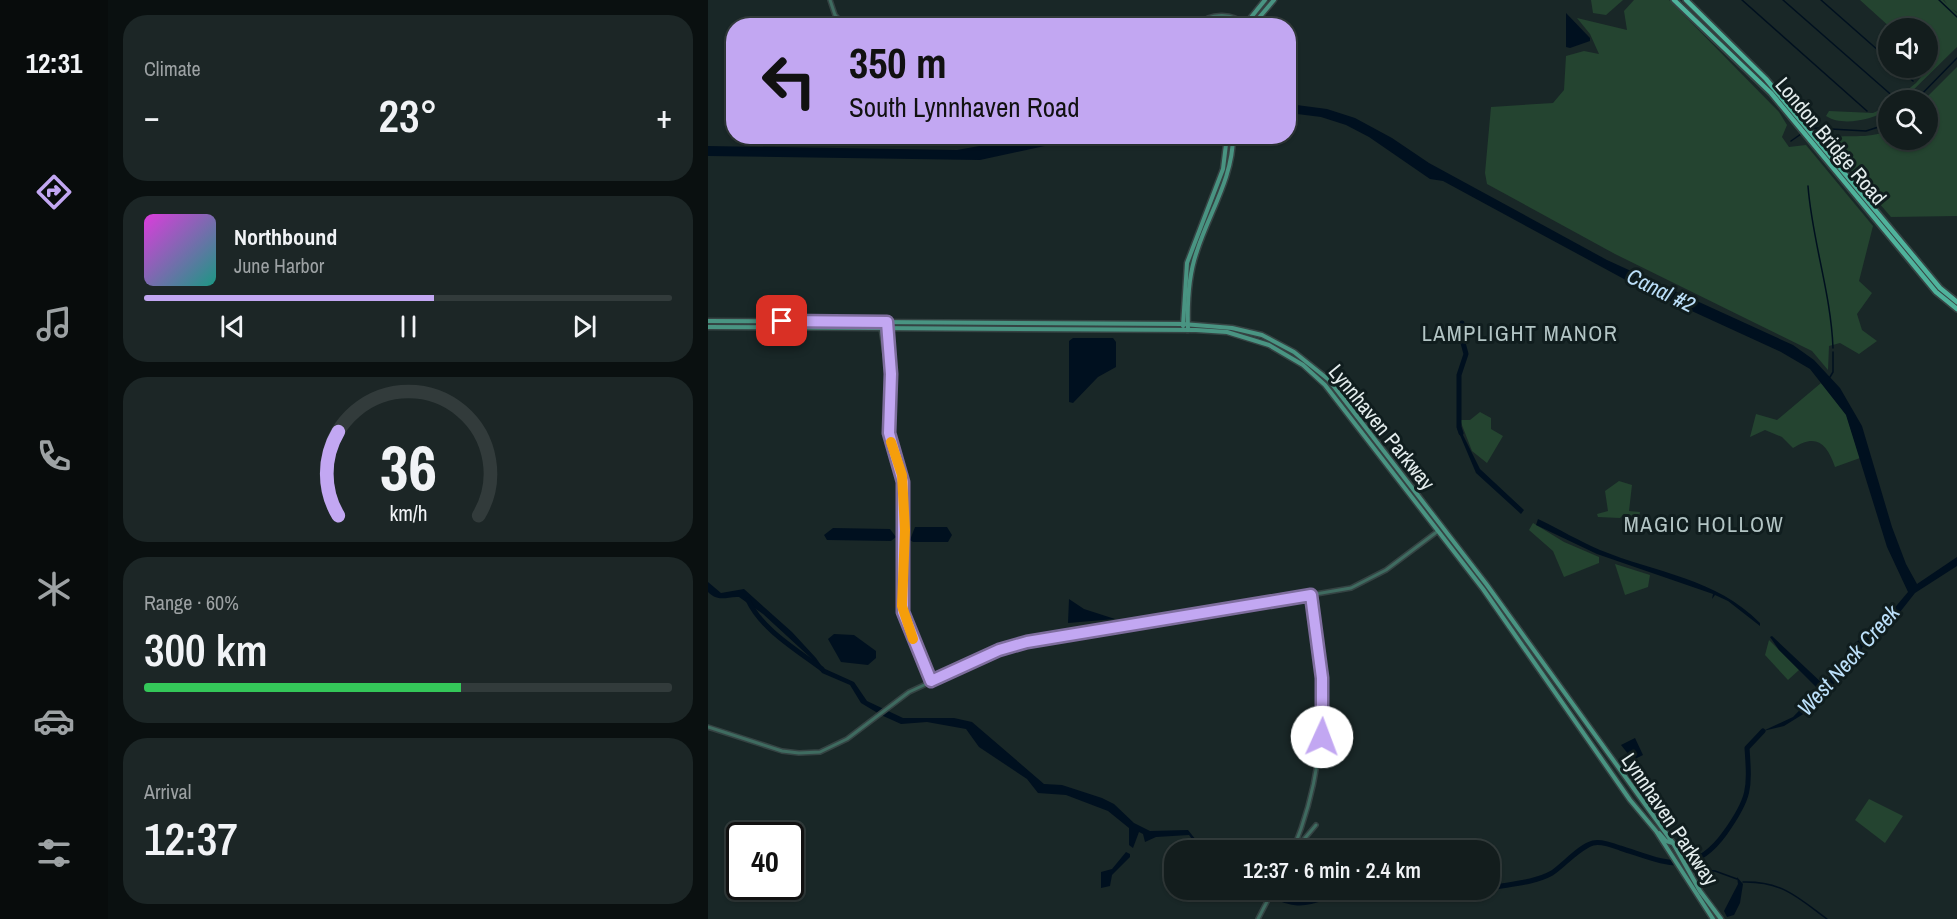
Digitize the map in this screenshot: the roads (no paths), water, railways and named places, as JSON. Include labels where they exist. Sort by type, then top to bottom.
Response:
[{"type":"main road","points":[[1253,18],[1265,0]]},
{"type":"main road","points":[[1255,18],[1274,0]]},
{"type":"main road","name":"London Bridge Road","points":[[1674,0],[1771,93],[1940,288],[1957,302]]},
{"type":"main road","name":"London Bridge Road","points":[[1686,0],[1766,79],[1936,292],[1957,309]]},
{"type":"main road","points":[[1185,327],[1187,264],[1223,170],[1226,144]]},
{"type":"main road","points":[[1185,327],[1193,265],[1228,170],[1232,144]]},
{"type":"main road","name":"Lynnhaven Parkway","points":[[708,321],[1232,328],[1262,335],[1294,352],[1329,380],[1487,585],[1673,843],[1700,891],[1721,919]]},
{"type":"main road","name":"Lynnhaven Parkway","points":[[708,327],[1185,327],[1244,336],[1275,348],[1310,371],[1338,401],[1483,589],[1630,800],[1652,826],[1713,919]]},
{"type":"main road","points":[[1652,826],[1666,842],[1673,843]]},
{"type":"street","points":[[830,0],[838,18]]},
{"type":"street","points":[[1208,18],[1219,15],[1237,18]]},
{"type":"street","points":[[881,322],[886,374],[889,379]]},
{"type":"street","points":[[887,322],[889,433],[902,475],[903,521],[900,530],[904,618],[931,681]]},
{"type":"street","points":[[708,727],[782,751],[808,753],[840,744],[887,708],[931,681],[999,650],[1027,642],[1344,589],[1366,582],[1397,563],[1438,531]]},
{"type":"street","points":[[1297,840],[1314,788],[1323,727],[1322,678],[1311,595]]},
{"type":"street","points":[[1303,840],[1316,825]]},
{"type":"street","points":[[1258,919],[1268,900]]},
{"type":"water","points":[[1566,13],[1590,38],[1590,41],[1570,48],[1566,47]]},
{"type":"water","points":[[1296,105],[1327,109],[1355,118],[1392,138],[1429,163],[1607,260],[1793,345],[1814,360],[1840,388],[1862,426],[1892,527],[1906,564],[1917,584],[1957,557],[1957,566],[1915,593],[1889,626],[1864,645],[1846,672],[1805,713],[1784,726],[1763,731],[1793,717],[1819,690],[1779,650],[1770,637],[1772,636],[1823,684],[1841,666],[1848,648],[1881,624],[1908,592],[1887,547],[1846,415],[1810,369],[1781,352],[1635,285],[1443,181],[1430,179],[1369,137],[1346,125],[1321,117],[1296,114]]},
{"type":"water","points":[[990,144],[1054,144],[980,160],[708,156],[708,146],[957,150]]},
{"type":"water","points":[[1073,338],[1113,338],[1116,342],[1116,367],[1098,377],[1073,403],[1069,402],[1069,341]]},
{"type":"water","points":[[1459,427],[1480,469],[1524,510],[1521,514],[1476,473],[1457,428]]},
{"type":"water","points":[[1538,519],[1600,550],[1705,586],[1743,608],[1760,623],[1760,626],[1728,601],[1715,595],[1712,599],[1713,594],[1597,554],[1536,525]]},
{"type":"water","points":[[915,527],[947,527],[952,535],[948,542],[913,542],[910,540]]},
{"type":"water","points":[[833,528],[890,529],[896,537],[891,541],[827,540],[824,535]]},
{"type":"water","points":[[708,582],[721,593],[744,589],[792,632],[823,668],[854,682],[867,701],[903,718],[954,718],[972,722],[1044,784],[1062,785],[1102,798],[1114,804],[1134,823],[1150,831],[1188,830],[1196,840],[1193,840],[1189,835],[1156,837],[1145,842],[1143,834],[1139,832],[1133,848],[1129,845],[1129,828],[1108,811],[1066,795],[1038,793],[1027,779],[979,747],[966,729],[927,722],[901,724],[881,715],[861,703],[850,685],[822,673],[812,659],[763,614],[739,597],[719,598],[708,592]]},
{"type":"water","points":[[1069,599],[1084,609],[1115,619],[1068,623]]},
{"type":"water","points":[[834,634],[854,635],[876,651],[876,658],[868,665],[841,662],[828,639]]},
{"type":"water","points":[[1635,738],[1643,755],[1633,760],[1621,745]]},
{"type":"water","points":[[1126,852],[1130,854],[1130,857],[1112,875],[1110,886],[1101,888],[1101,872],[1112,869]]},
{"type":"water","points":[[1737,877],[1743,884],[1740,903],[1734,915],[1727,917],[1724,911],[1738,884]]},
{"type":"waterway","points":[[1742,0],[1867,111]]},
{"type":"waterway","points":[[1783,0],[1886,90]]},
{"type":"waterway","points":[[1821,0],[1878,50]]},
{"type":"waterway","points":[[1939,0],[1957,17]]},
{"type":"waterway","points":[[1926,90],[1957,58]]},
{"type":"waterway","points":[[1910,78],[1913,81]]},
{"type":"waterway","points":[[1813,128],[1866,131],[1878,127]]},
{"type":"waterway","points":[[1791,141],[1801,134]]},
{"type":"waterway","points":[[1808,186],[1813,226],[1829,307],[1833,348]]},
{"type":"waterway","points":[[1461,433],[1459,375],[1466,354],[1462,339],[1462,323]]},
{"type":"waterway","points":[[1830,377],[1833,372],[1833,352]]},
{"type":"waterway","points":[[748,600],[754,611],[771,630],[822,669]]},
{"type":"waterway","points":[[1500,886],[1530,881],[1552,873],[1582,848],[1593,843],[1603,843],[1664,862],[1689,862],[1701,857],[1725,833],[1744,802],[1748,784],[1747,748],[1763,731]]},
{"type":"waterway","points":[[1697,865],[1701,870],[1715,871],[1737,879]]},
{"type":"waterway","points":[[1743,882],[1757,882],[1779,887],[1798,897],[1827,919]]},
{"type":"waterway","points":[[1283,900],[1296,903],[1316,900]]},
{"type":"district","name":"LAMPLIGHT MANOR","points":[[1520,333]]},
{"type":"district","name":"MAGIC HOLLOW","points":[[1704,524]]},
{"type":"water label","name":"Canal #2","points":[[1661,290]]},
{"type":"water label","name":"West Neck Creek","points":[[1848,660]]}]
